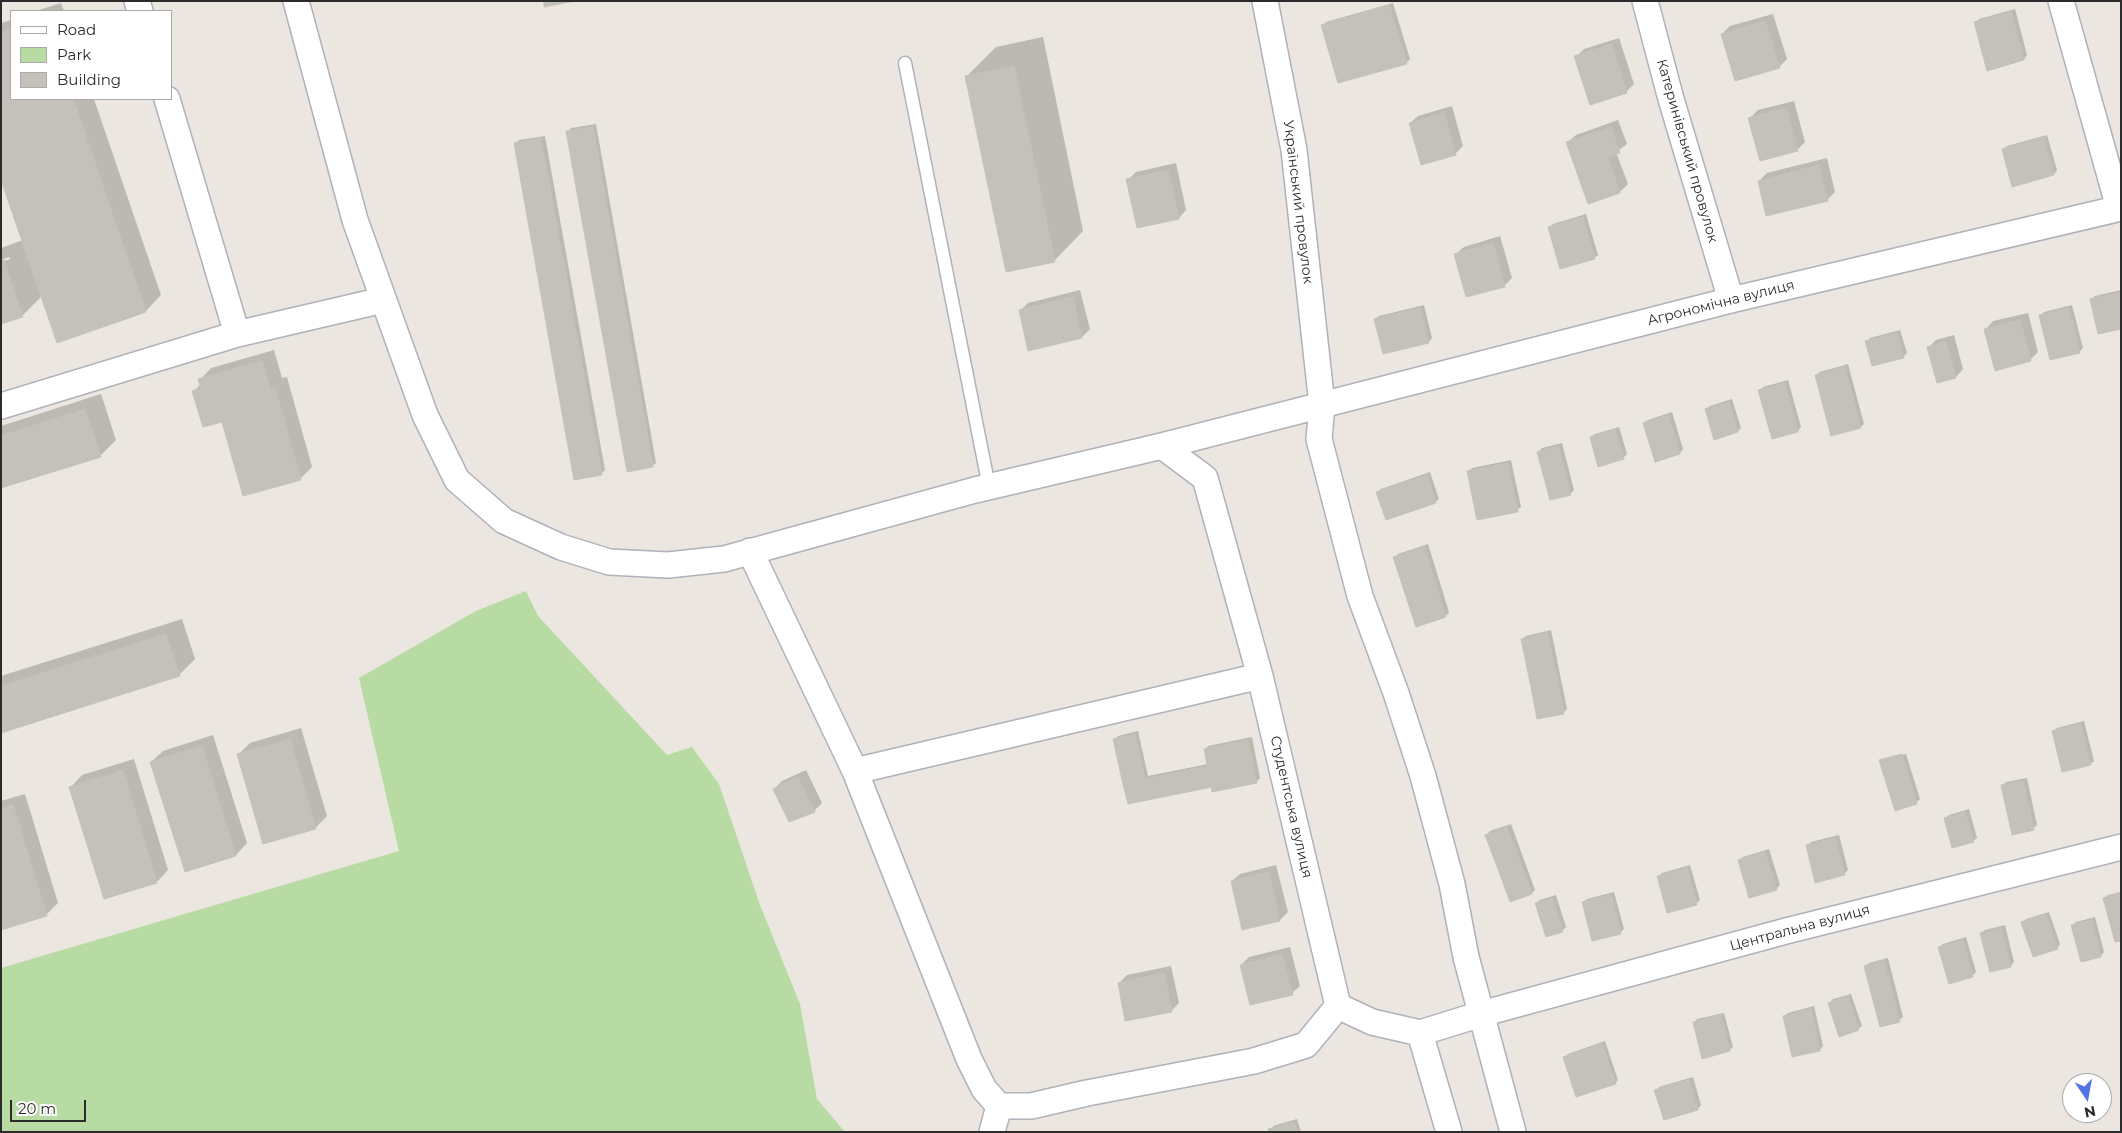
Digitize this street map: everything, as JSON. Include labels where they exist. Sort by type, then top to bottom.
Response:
[{"type":"street","name":"Агрономічна вулиця","points":[[296,1],[355,220],[425,415],[457,480],[504,521],[561,547],[609,562],[668,565],[724,559],[796,541],[989,487],[1162,446],[1731,300],[2120,208]]},
{"type":"street","name":"Український провулок","points":[[1265,1],[1294,150],[1322,404],[1319,439],[1360,596],[1396,693],[1423,776],[1452,884],[1466,957],[1512,1132]]},
{"type":"street","name":"Катеринівський провулок","points":[[1645,1],[1671,99],[1731,300]]},
{"type":"street","points":[[2061,1],[2120,208]]},
{"type":"street","points":[[166,100],[237,334]]},
{"type":"street","points":[[1,406],[237,334],[383,300]]},
{"type":"street","name":"Студентська вулиця","points":[[1162,446],[1205,478],[1260,676],[1338,1006]]},
{"type":"street","points":[[750,551],[855,771],[969,1059],[984,1089],[999,1106],[1032,1106],[1087,1093],[1254,1060],[1306,1045],[1338,1006],[1372,1022],[1420,1033],[1449,1132]]},
{"type":"street","points":[[855,771],[1260,676]]},
{"type":"street","name":"Центральна вулиця","points":[[1420,1033],[1481,1014],[1786,930],[2121,847]]},
{"type":"street","points":[[992,1132],[999,1106]]},
{"type":"lane","points":[[905,63],[989,487]]},
{"type":"green space","points":[[526,591],[538,616],[667,755],[692,747],[719,784],[760,905],[800,1004],[817,1099],[845,1132],[1,1132],[1,968],[399,851],[359,678],[476,611]]},
{"type":"building","points":[[544,1],[575,1],[544,7]]},
{"type":"building","points":[[1389,5],[1407,64],[1338,83],[1321,25]]},
{"type":"building","points":[[2011,12],[2024,60],[1987,71],[1974,22]]},
{"type":"building","points":[[1765,21],[1780,68],[1735,81],[1721,34]]},
{"type":"building","points":[[10,29],[10,100],[73,100],[146,312],[57,343],[1,180],[1,33]]},
{"type":"building","points":[[1612,44],[1627,93],[1590,105],[1574,56]]},
{"type":"building","points":[[1014,66],[1055,262],[1006,272],[965,76]]},
{"type":"building","points":[[1786,108],[1798,151],[1760,161],[1748,118]]},
{"type":"building","points":[[1444,113],[1456,155],[1421,165],[1409,123]]},
{"type":"building","points":[[593,127],[653,467],[627,472],[566,131]]},
{"type":"building","points":[[1611,127],[1620,153],[1608,157],[1620,193],[1588,204],[1566,142]]},
{"type":"building","points":[[2044,137],[2054,175],[2012,187],[2002,149]]},
{"type":"building","points":[[541,138],[602,475],[574,480],[514,143]]},
{"type":"building","points":[[1819,165],[1828,201],[1766,216],[1758,181]]},
{"type":"building","points":[[1168,170],[1179,219],[1137,228],[1126,179]]},
{"type":"building","points":[[1583,217],[1595,259],[1560,269],[1548,227]]},
{"type":"building","points":[[1493,243],[1505,287],[1466,297],[1454,254]]},
{"type":"building","points":[[4,260],[23,317],[1,324],[1,261]]},
{"type":"building","points":[[2120,293],[2121,329],[2098,334],[2090,299]]},
{"type":"building","points":[[1073,297],[1082,338],[1028,351],[1019,310]]},
{"type":"building","points":[[1421,308],[1429,343],[1383,354],[1374,319]]},
{"type":"building","points":[[2069,308],[2080,353],[2050,360],[2039,315]]},
{"type":"building","points":[[2020,320],[2031,361],[1995,371],[1984,329]]},
{"type":"building","points":[[1897,333],[1904,358],[1872,366],[1865,341]]},
{"type":"building","points":[[1946,342],[1956,378],[1937,383],[1927,347]]},
{"type":"building","points":[[262,361],[270,389],[275,388],[301,480],[243,496],[222,422],[203,427],[192,391],[201,388],[198,379]]},
{"type":"building","points":[[1845,367],[1861,428],[1831,436],[1815,375]]},
{"type":"building","points":[[1785,383],[1798,432],[1772,439],[1758,390]]},
{"type":"building","points":[[1729,402],[1738,432],[1714,440],[1705,409]]},
{"type":"building","points":[[85,409],[101,457],[1,488],[1,436]]},
{"type":"building","points":[[1668,415],[1680,454],[1655,462],[1643,423]]},
{"type":"building","points":[[1615,429],[1624,459],[1598,467],[1590,437]]},
{"type":"building","points":[[1558,446],[1571,495],[1550,500],[1537,452]]},
{"type":"building","points":[[1508,463],[1518,512],[1477,520],[1467,471]]},
{"type":"building","points":[[1427,475],[1436,503],[1386,520],[1376,492]]},
{"type":"building","points":[[1424,547],[1446,617],[1416,627],[1393,557]]},
{"type":"building","points":[[1547,633],[1558,681],[1531,687],[1521,639]]},
{"type":"building","points":[[166,634],[180,676],[1,733],[1,686]]},
{"type":"building","points":[[1558,681],[1564,714],[1537,719],[1531,687]]},
{"type":"building","points":[[2081,724],[2091,765],[2062,772],[2052,731]]},
{"type":"building","points":[[1135,734],[1145,779],[1123,784],[1113,739]]},
{"type":"building","points":[[290,739],[316,829],[263,844],[237,754]]},
{"type":"building","points":[[1248,740],[1257,783],[1212,792],[1204,749]]},
{"type":"building","points":[[202,746],[236,856],[185,872],[150,762]]},
{"type":"building","points":[[1902,754],[1917,804],[1895,811],[1879,760]]},
{"type":"building","points":[[1208,766],[1212,787],[1128,804],[1123,784]]},
{"type":"building","points":[[123,770],[157,883],[104,899],[69,787]]},
{"type":"building","points":[[798,777],[815,812],[789,822],[773,789]]},
{"type":"building","points":[[2023,781],[2034,830],[2012,835],[2001,785]]},
{"type":"building","points":[[13,805],[47,916],[1,930],[1,808]]},
{"type":"building","points":[[1965,812],[1974,842],[1952,848],[1944,818]]},
{"type":"building","points":[[1507,827],[1520,861],[1498,869],[1485,835]]},
{"type":"building","points":[[1835,838],[1845,875],[1815,883],[1806,845]]},
{"type":"building","points":[[1765,852],[1777,890],[1749,898],[1738,860]]},
{"type":"building","points":[[1520,861],[1532,894],[1510,902],[1498,869]]},
{"type":"building","points":[[1687,868],[1697,905],[1667,913],[1657,876]]},
{"type":"building","points":[[1269,872],[1280,921],[1242,930],[1231,881]]},
{"type":"building","points":[[2121,893],[2121,941],[2115,942],[2103,898]]},
{"type":"building","points":[[1611,895],[1621,934],[1592,941],[1582,902]]},
{"type":"building","points":[[1552,898],[1563,932],[1546,937],[1535,903]]},
{"type":"building","points":[[2046,914],[2058,949],[2033,957],[2021,922]]},
{"type":"building","points":[[2092,920],[2101,957],[2081,962],[2071,925]]},
{"type":"building","points":[[2001,928],[2011,967],[1990,972],[1980,933]]},
{"type":"building","points":[[1963,940],[1973,977],[1949,984],[1938,947]]},
{"type":"building","points":[[1282,954],[1293,995],[1250,1005],[1240,965]]},
{"type":"building","points":[[1884,961],[1900,1022],[1880,1027],[1864,966]]},
{"type":"building","points":[[1164,973],[1172,1012],[1125,1021],[1118,983]]},
{"type":"building","points":[[1848,996],[1859,1030],[1839,1037],[1828,1003]]},
{"type":"building","points":[[1811,1009],[1820,1051],[1792,1057],[1783,1016]]},
{"type":"building","points":[[1721,1015],[1730,1051],[1702,1059],[1693,1022]]},
{"type":"building","points":[[1602,1044],[1616,1084],[1576,1097],[1563,1057]]},
{"type":"building","points":[[1689,1080],[1698,1110],[1664,1120],[1654,1090]]},
{"type":"building","points":[[1294,1122],[1297,1132],[1269,1132],[1268,1129]]}]
